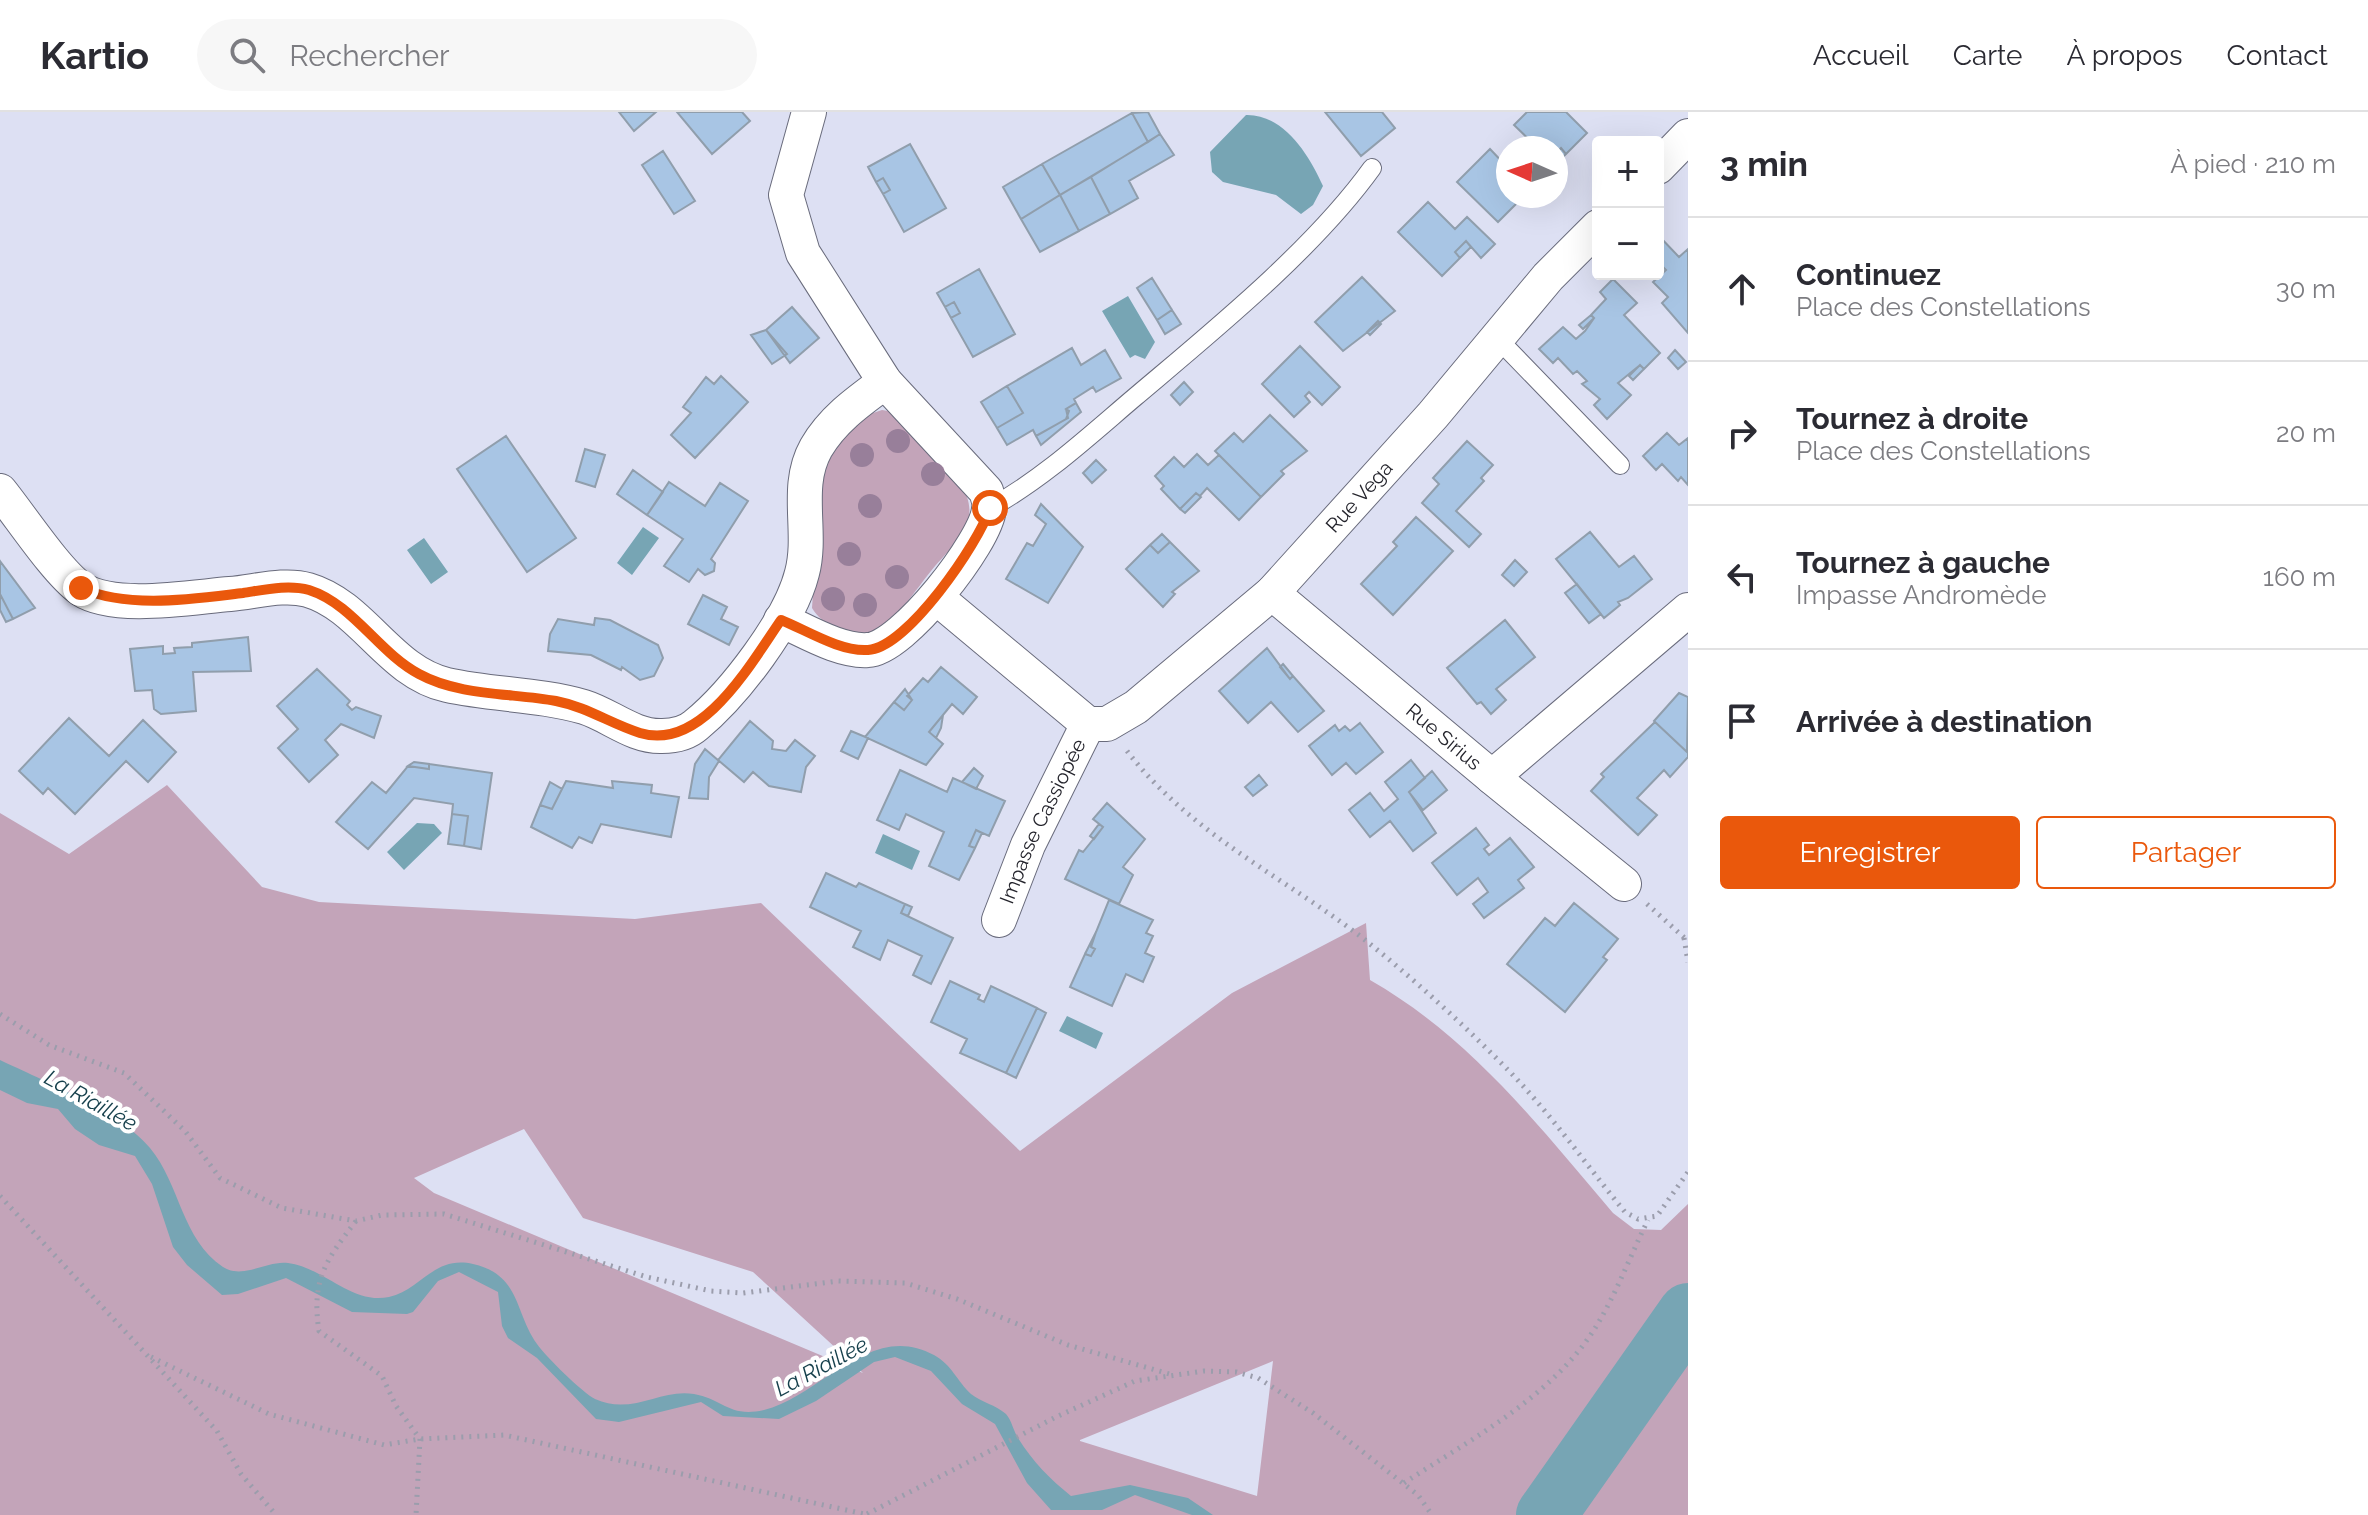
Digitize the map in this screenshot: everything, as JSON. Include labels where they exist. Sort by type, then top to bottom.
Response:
[{"type":"street","points":[[781,620],[853,650],[872,651],[889,641],[937,598],[985,525],[990,508],[986,491],[885,382],[803,253],[786,195],[809,112]]},
{"type":"street","points":[[1664,161],[1688,136]]},
{"type":"street","name":"Rue Vega","points":[[1098,724],[1136,707],[1272,593],[1433,415],[1496,337],[1592,233]]},
{"type":"street","points":[[0,491],[81,588],[102,598],[130,600],[281,588],[308,590],[336,605],[419,674],[444,685],[585,707],[640,733],[662,736],[695,727],[744,673],[781,620],[802,573],[804,491],[815,449],[843,413],[885,382]]},
{"type":"street","name":"Rue Sirius","points":[[1272,593],[1492,777],[1688,610]]},
{"type":"street","points":[[937,598],[1098,724]]},
{"type":"street","name":"Impasse Cassiopée","points":[[999,920],[1028,845],[1098,724]]},
{"type":"street","points":[[1492,777],[1624,884]]},
{"type":"lane","points":[[990,508],[1047,471],[1236,309],[1333,216],[1372,168]]},
{"type":"lane","points":[[1496,337],[1620,465]]},
{"type":"path","points":[[1098,724],[1188,815],[1238,854],[1360,937],[1404,973],[1510,1073],[1625,1212],[1648,1220]]},
{"type":"path","points":[[1624,884],[1686,939],[1688,962]]},
{"type":"path","points":[[0,1014],[49,1045],[124,1073],[185,1131],[220,1178],[282,1208],[356,1221],[382,1215],[444,1214],[647,1277],[711,1291],[743,1293],[838,1281],[905,1283],[957,1299],[1068,1345],[1173,1375]]},
{"type":"path","points":[[1404,1483],[1512,1411],[1557,1373],[1596,1326],[1648,1220],[1665,1208],[1688,1172]]},
{"type":"path","points":[[0,1196],[98,1306],[151,1357],[217,1431],[241,1474],[276,1515]]},
{"type":"path","points":[[356,1221],[325,1262],[315,1306],[319,1331],[382,1376],[396,1406],[420,1439],[416,1515]]},
{"type":"path","points":[[151,1357],[269,1414],[384,1445],[420,1439],[504,1435],[868,1515],[998,1447],[1135,1381],[1173,1375],[1236,1372],[1258,1378],[1313,1413],[1404,1483],[1418,1495],[1432,1515]]},
{"type":"shaded area","points":[[882,410],[900,413],[962,484],[969,515],[957,541],[902,608],[878,629],[865,634],[851,634],[825,622],[812,608],[822,456],[864,416]]},
{"type":"shaded area","points":[[167,785],[262,887],[319,902],[635,919],[761,903],[1020,1151],[1232,993],[1366,923],[1370,980],[1440,1028],[1471,1056],[1530,1116],[1613,1213],[1634,1229],[1661,1230],[1688,1204],[1688,1515],[0,1515],[0,813],[69,854]],"holes":[[[524,1129],[583,1218],[753,1272],[863,1373],[434,1193],[414,1178]],[[1273,1361],[1257,1496],[1080,1441],[1080,1440]]]},
{"type":"water","points":[[1246,115],[1260,116],[1283,129],[1294,138],[1310,162],[1323,186],[1313,205],[1301,214],[1276,195],[1223,182],[1212,172],[1210,152]]},
{"type":"water","points":[[1128,296],[1155,342],[1145,359],[1135,355],[1130,358],[1102,311]]},
{"type":"water","points":[[643,527],[659,538],[632,575],[617,563]]},
{"type":"water","points":[[424,538],[448,572],[431,584],[407,550]]},
{"type":"water","points":[[417,823],[434,824],[442,833],[404,870],[387,852]]},
{"type":"water","points":[[883,834],[920,851],[912,870],[875,853]]},
{"type":"water","points":[[1067,1016],[1103,1033],[1096,1049],[1059,1031]]},
{"type":"water","points":[[0,1060],[80,1098],[137,1135],[160,1162],[199,1242],[209,1256],[223,1267],[247,1271],[288,1263],[313,1271],[350,1291],[375,1298],[400,1293],[448,1264],[473,1264],[489,1269],[508,1286],[530,1332],[548,1357],[595,1399],[621,1405],[682,1393],[704,1396],[742,1412],[764,1410],[805,1391],[867,1353],[889,1347],[911,1347],[940,1359],[971,1394],[1006,1414],[1030,1455],[1071,1496],[1130,1485],[1188,1498],[1213,1515],[1192,1515],[1135,1495],[1102,1510],[1051,1510],[1027,1483],[995,1424],[962,1404],[931,1371],[895,1357],[874,1362],[816,1401],[779,1419],[723,1416],[701,1402],[619,1422],[596,1419],[537,1358],[508,1338],[502,1326],[498,1292],[459,1272],[438,1281],[413,1312],[407,1314],[352,1312],[286,1278],[238,1294],[222,1295],[187,1265],[173,1247],[152,1184],[135,1156],[99,1145],[75,1129],[58,1109],[27,1103],[0,1090]]},
{"type":"building","points":[[619,112],[656,112],[634,131]]},
{"type":"building","points":[[677,112],[742,112],[750,121],[712,154]]},
{"type":"building","points":[[1148,112],[1160,134],[1148,142],[1132,113]]},
{"type":"building","points":[[1325,112],[1382,112],[1395,128],[1361,156]]},
{"type":"building","points":[[1527,112],[1566,112],[1587,133],[1568,152],[1568,136],[1525,136],[1514,125]]},
{"type":"building","points":[[1132,113],[1148,142],[1060,195],[1042,164]]},
{"type":"building","points":[[1160,134],[1174,155],[1129,181],[1138,198],[1110,214],[1091,177]]},
{"type":"building","points":[[910,144],[946,208],[904,232],[883,194],[890,190],[883,178],[876,182],[868,167]]},
{"type":"building","points":[[1490,149],[1496,155],[1496,208],[1512,208],[1498,222],[1457,182]]},
{"type":"building","points":[[663,151],[695,201],[674,214],[642,165]]},
{"type":"building","points":[[1042,164],[1060,195],[1021,219],[1003,187]]},
{"type":"building","points":[[1091,177],[1110,214],[1079,231],[1060,195]]},
{"type":"building","points":[[883,178],[890,190],[883,194],[876,182]]},
{"type":"building","points":[[1060,195],[1079,231],[1040,252],[1021,219]]},
{"type":"building","points":[[1428,202],[1455,229],[1467,217],[1495,244],[1481,258],[1466,241],[1455,252],[1460,258],[1442,276],[1398,232]]},
{"type":"building","points":[[1466,241],[1471,247],[1460,258],[1455,252]]},
{"type":"building","points":[[1664,241],[1679,257],[1688,249],[1688,333],[1662,303],[1668,297],[1653,282],[1664,280]]},
{"type":"building","points":[[979,269],[1015,334],[973,357],[951,318],[960,313],[954,302],[945,307],[937,293]]},
{"type":"building","points":[[1362,277],[1395,311],[1343,351],[1315,322]]},
{"type":"building","points":[[1152,278],[1172,310],[1157,320],[1137,288]]},
{"type":"building","points":[[1614,280],[1637,303],[1624,315],[1660,353],[1644,369],[1640,365],[1618,383],[1631,395],[1607,419],[1594,405],[1600,399],[1582,384],[1587,381],[1577,371],[1573,374],[1558,358],[1553,363],[1539,349],[1563,327],[1576,339],[1585,331],[1594,318],[1591,315],[1606,299],[1600,292]]},
{"type":"building","points":[[954,302],[960,313],[951,318],[945,307]]},
{"type":"building","points":[[792,307],[819,338],[790,363],[766,330]]},
{"type":"building","points":[[1172,310],[1181,324],[1165,334],[1157,320]]},
{"type":"building","points":[[1591,315],[1594,318],[1583,329],[1579,325]]},
{"type":"building","points":[[1378,321],[1381,324],[1370,335],[1367,332]]},
{"type":"building","points":[[766,330],[787,354],[772,364],[751,335]]},
{"type":"building","points":[[1300,346],[1340,387],[1322,405],[1309,392],[1305,396],[1310,402],[1294,417],[1262,384]]},
{"type":"building","points":[[1072,348],[1081,365],[1105,350],[1121,378],[1096,392],[1093,387],[1074,399],[1076,403],[1066,409],[1069,411],[1066,419],[1036,436],[1033,430],[1007,445],[997,428],[1023,413],[1007,386]]},
{"type":"building","points":[[1675,350],[1686,362],[1678,369],[1668,358]]},
{"type":"building","points":[[1640,365],[1644,369],[1633,380],[1629,376]]},
{"type":"building","points":[[721,376],[748,402],[695,458],[671,435],[691,413],[683,407],[706,377],[714,384]]},
{"type":"building","points":[[1184,382],[1193,392],[1180,405],[1171,395]]},
{"type":"building","points":[[1007,386],[1023,413],[997,428],[981,402]]},
{"type":"building","points":[[1076,403],[1081,412],[1041,445],[1036,436],[1068,418],[1066,409]]},
{"type":"building","points":[[1270,415],[1307,451],[1281,471],[1284,474],[1261,497],[1215,451],[1234,433],[1243,442]]},
{"type":"building","points":[[1667,433],[1679,445],[1688,438],[1688,485],[1681,477],[1678,481],[1662,464],[1656,470],[1643,456]]},
{"type":"building","points":[[506,436],[576,538],[527,572],[457,469]]},
{"type":"building","points":[[1467,441],[1493,465],[1481,478],[1484,481],[1456,511],[1481,534],[1469,547],[1422,503],[1439,484],[1433,478]]},
{"type":"building","points":[[585,449],[605,455],[595,487],[576,481]]},
{"type":"building","points":[[1197,454],[1208,465],[1219,455],[1261,497],[1239,520],[1207,488],[1200,496],[1196,493],[1180,509],[1161,489],[1164,486],[1155,476],[1174,457],[1184,467]]},
{"type":"building","points":[[1096,460],[1106,470],[1092,483],[1083,473]]},
{"type":"building","points":[[633,470],[663,492],[647,515],[617,494]]},
{"type":"building","points":[[669,482],[705,506],[720,483],[748,501],[711,559],[715,563],[714,571],[705,575],[698,569],[689,582],[664,566],[683,539],[647,515]]},
{"type":"building","points":[[1196,493],[1201,497],[1185,513],[1180,509]]},
{"type":"building","points":[[1041,504],[1083,547],[1048,603],[1006,579],[1027,543],[1033,546],[1046,524],[1035,515]]},
{"type":"building","points":[[1416,517],[1453,551],[1393,615],[1361,584],[1397,546],[1393,542]]},
{"type":"building","points":[[1590,532],[1619,567],[1634,556],[1652,579],[1618,602],[1620,605],[1604,618],[1556,559]]},
{"type":"building","points":[[1162,534],[1170,542],[1158,553],[1150,545]]},
{"type":"building","points":[[1170,542],[1199,571],[1172,592],[1175,594],[1163,607],[1126,569],[1150,545],[1158,553]]},
{"type":"building","points":[[1515,560],[1527,572],[1514,586],[1502,575]]},
{"type":"building","points":[[0,561],[35,608],[13,619],[0,594]]},
{"type":"building","points":[[1577,584],[1601,614],[1589,623],[1565,593]]},
{"type":"building","points":[[0,594],[13,619],[6,622],[0,610]]},
{"type":"building","points":[[703,595],[727,607],[721,619],[738,627],[729,645],[688,624]]},
{"type":"building","points":[[595,618],[610,620],[658,645],[663,658],[654,676],[640,680],[622,667],[621,670],[591,655],[548,651],[550,634],[558,619],[594,625]]},
{"type":"building","points":[[1505,620],[1535,657],[1496,689],[1506,700],[1491,714],[1481,702],[1477,704],[1447,668]]},
{"type":"building","points":[[248,637],[251,671],[193,672],[196,711],[161,714],[154,709],[152,690],[135,691],[130,649],[163,646],[163,654],[175,653],[174,648],[192,647],[192,643]]},
{"type":"building","points":[[1267,648],[1290,679],[1293,676],[1324,711],[1298,732],[1271,702],[1248,723],[1219,691]]},
{"type":"building","points":[[1283,664],[1293,676],[1290,679],[1280,667]]},
{"type":"building","points":[[941,667],[977,697],[963,714],[952,704],[929,732],[943,744],[926,765],[865,737],[894,702],[904,710],[912,700],[907,696],[923,678],[928,682]]},
{"type":"building","points":[[317,669],[350,701],[347,705],[352,710],[356,707],[381,716],[374,738],[341,724],[325,740],[338,755],[309,782],[278,748],[298,729],[277,706]]},
{"type":"building","points":[[905,689],[912,700],[904,710],[894,702]]},
{"type":"building","points":[[1679,693],[1688,697],[1687,752],[1654,721]]},
{"type":"building","points":[[943,715],[941,728],[936,738],[929,732]]},
{"type":"building","points":[[69,718],[109,756],[143,720],[176,752],[148,782],[126,761],[75,814],[48,788],[43,794],[19,771]]},
{"type":"building","points":[[750,721],[773,741],[772,749],[786,751],[795,740],[815,756],[806,767],[801,792],[769,786],[753,772],[744,782],[718,760]]},
{"type":"building","points":[[1655,722],[1688,753],[1688,757],[1670,777],[1664,770],[1637,798],[1657,815],[1638,835],[1591,791],[1604,777],[1601,774]]},
{"type":"building","points":[[1360,723],[1383,752],[1356,774],[1346,763],[1332,775],[1309,746],[1335,725],[1339,731],[1345,726],[1350,731]]},
{"type":"building","points":[[851,731],[868,738],[858,759],[841,751]]},
{"type":"building","points":[[705,749],[719,761],[709,777],[708,799],[689,798],[695,764]]},
{"type":"building","points":[[1411,760],[1425,778],[1409,792],[1436,833],[1413,851],[1390,821],[1370,837],[1349,810],[1370,793],[1384,811],[1398,799],[1385,782]]},
{"type":"building","points":[[414,762],[429,764],[429,769],[408,766]]},
{"type":"building","points":[[429,764],[492,773],[481,849],[464,846],[468,816],[452,814],[453,804],[414,798],[368,849],[336,822],[372,782],[386,793],[408,766],[429,769]]},
{"type":"building","points":[[974,768],[983,776],[976,789],[962,782]]},
{"type":"building","points":[[900,770],[947,792],[953,778],[1005,801],[989,836],[976,830],[969,846],[975,848],[959,880],[929,866],[944,832],[906,814],[899,830],[877,820]]},
{"type":"building","points":[[1432,771],[1447,790],[1423,810],[1409,792]]},
{"type":"building","points":[[1259,775],[1267,785],[1253,796],[1245,787]]},
{"type":"building","points":[[566,781],[613,788],[612,781],[652,785],[651,793],[679,797],[671,837],[601,824],[592,843],[579,837],[572,848],[531,827],[540,805],[552,809]]},
{"type":"building","points":[[550,782],[562,789],[552,809],[540,805]]},
{"type":"building","points":[[1107,803],[1145,839],[1123,867],[1133,875],[1119,904],[1065,879],[1079,850],[1083,852],[1103,827],[1093,819]]},
{"type":"building","points":[[452,814],[468,816],[464,846],[448,844]]},
{"type":"building","points":[[1099,824],[1103,827],[1094,839],[1090,836]]},
{"type":"building","points":[[1476,828],[1489,845],[1484,849],[1489,855],[1510,838],[1534,867],[1518,880],[1524,888],[1484,918],[1473,904],[1488,892],[1478,878],[1457,895],[1432,863]]},
{"type":"building","points":[[976,830],[982,833],[975,848],[969,846]]},
{"type":"building","points":[[826,873],[856,887],[859,883],[905,904],[901,913],[953,938],[931,984],[913,975],[922,956],[888,940],[880,960],[853,947],[861,931],[810,907]]},
{"type":"building","points":[[1109,900],[1153,920],[1146,933],[1153,936],[1145,953],[1154,957],[1143,982],[1126,974],[1112,1006],[1070,987],[1085,954],[1091,956],[1095,949],[1091,947]]},
{"type":"building","points":[[1574,903],[1618,939],[1603,957],[1607,960],[1565,1012],[1507,964],[1545,918],[1555,926]]},
{"type":"building","points":[[905,904],[912,907],[908,916],[901,913]]},
{"type":"building","points":[[1096,932],[1091,947],[1095,949],[1091,956],[1085,954]]},
{"type":"building","points":[[950,981],[980,995],[978,999],[984,1002],[991,986],[1037,1008],[1006,1073],[960,1053],[967,1039],[931,1022]]},
{"type":"building","points":[[1037,1008],[1046,1013],[1016,1078],[1006,1073]]},
{"type":"waterway","points":[[1546,1515],[1688,1313]]},
{"type":"route","points":[[81,588],[102,598],[130,600],[281,588],[308,590],[336,605],[419,674],[444,685],[585,707],[640,733],[662,736],[681,734],[695,727],[744,673],[781,620],[853,650],[872,651],[889,641],[937,598],[985,525],[990,508]]},
{"type":"water label","name":"La Riaillée","points":[[91,1100]]},
{"type":"water label","name":"La Riaillée","points":[[821,1366]]}]
